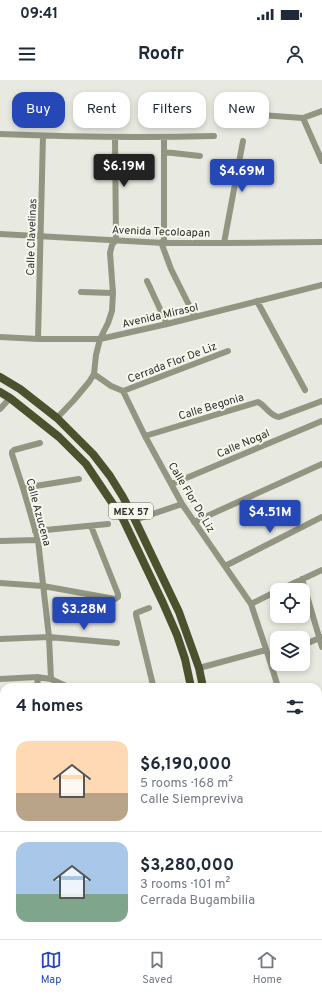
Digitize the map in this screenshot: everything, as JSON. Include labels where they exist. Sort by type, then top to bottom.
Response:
[{"type":"main road","name":"MEX 57","points":[[0,377],[20,389],[57,418],[98,459],[110,476],[135,520],[179,612],[199,668],[202,683]]},
{"type":"main road","name":"MEX 57","points":[[0,392],[10,398],[59,437],[86,464],[123,519],[177,635],[185,659],[190,683]]},
{"type":"street","points":[[269,116],[303,118],[322,111]]},
{"type":"street","points":[[303,118],[322,161]]},
{"type":"street","points":[[0,134],[164,138],[214,136]]},
{"type":"street","name":"Calle Clavelinas","points":[[38,339],[43,136]]},
{"type":"street","points":[[57,418],[74,400],[94,374],[96,355],[100,339],[112,311],[113,293],[110,252],[112,245],[116,240],[114,137]]},
{"type":"street","points":[[164,138],[162,243],[171,269],[195,317]]},
{"type":"street","points":[[224,243],[243,141]]},
{"type":"street","points":[[164,152],[200,156]]},
{"type":"street","name":"Avenida Tecoloapan","points":[[0,234],[162,243],[322,242]]},
{"type":"street","points":[[147,281],[167,324]]},
{"type":"street","name":"Avenida Mirasol","points":[[0,337],[38,339],[100,339],[167,324],[322,285]]},
{"type":"street","points":[[81,292],[113,293]]},
{"type":"street","points":[[257,301],[305,390]]},
{"type":"street","name":"Cerrada Flor De Liz","points":[[123,391],[228,351]]},
{"type":"street","points":[[94,374],[111,386],[123,391]]},
{"type":"street","name":"Calle Flor De Liz","points":[[123,391],[145,436],[182,504],[251,604],[277,683]]},
{"type":"street","points":[[0,409],[10,398]]},
{"type":"street","name":"Calle Begonia","points":[[145,436],[258,402],[262,403],[274,416],[279,417],[322,401]]},
{"type":"street","name":"Calle Nogal","points":[[172,484],[322,421]]},
{"type":"street","name":"Calle Azucena","points":[[40,444],[14,450],[12,454],[38,540],[49,637],[51,679]]},
{"type":"street","points":[[194,522],[322,464]]},
{"type":"street","points":[[23,488],[79,479]]},
{"type":"street","points":[[135,520],[182,504]]},
{"type":"street","points":[[226,566],[322,517]]},
{"type":"street","points":[[35,531],[108,524]]},
{"type":"street","points":[[0,582],[43,586],[115,599],[118,597],[118,594],[90,526]]},
{"type":"street","points":[[0,541],[38,540]]},
{"type":"street","points":[[294,583],[322,570]]},
{"type":"street","points":[[302,579],[321,638],[322,647]]},
{"type":"street","points":[[251,604],[270,595]]},
{"type":"street","points":[[149,608],[136,613],[136,615],[153,683]]},
{"type":"street","points":[[0,639],[49,637],[118,643]]},
{"type":"street","points":[[310,642],[321,638]]},
{"type":"street","points":[[199,668],[266,650]]},
{"type":"street","points":[[37,677],[38,683]]},
{"type":"street","points":[[0,679],[37,677],[51,679],[60,683]]}]
